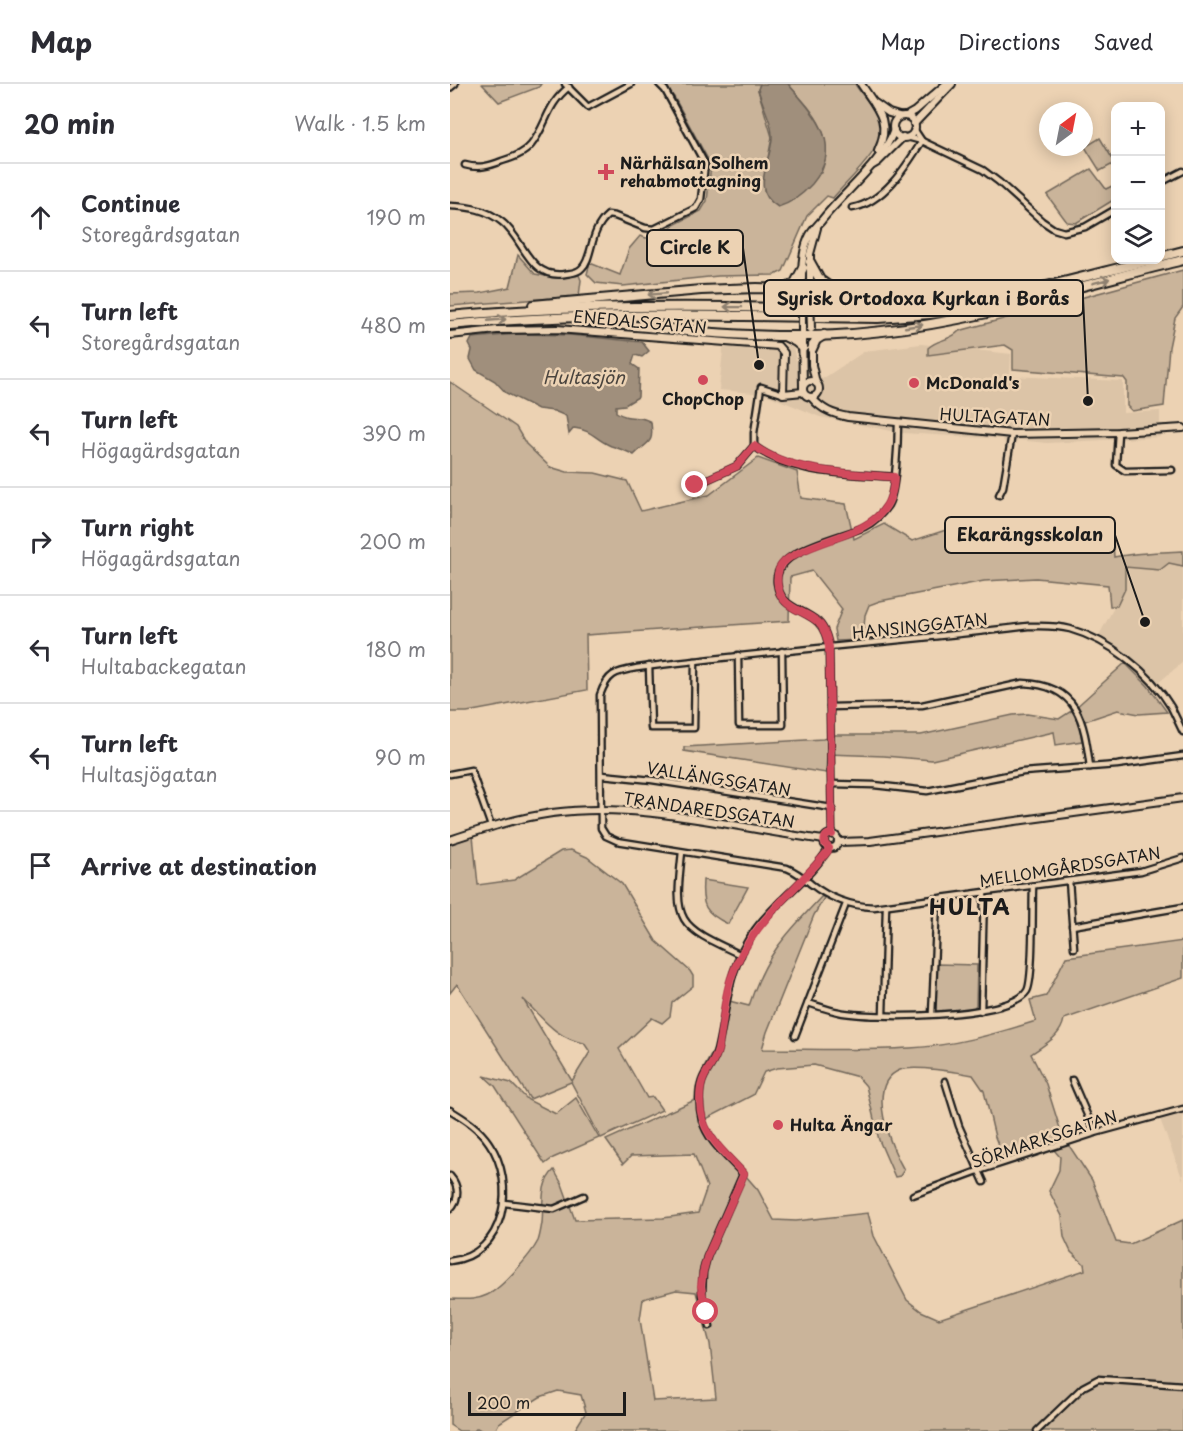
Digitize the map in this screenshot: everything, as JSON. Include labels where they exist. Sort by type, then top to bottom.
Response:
[{"type":"highway","points":[[1165,256],[1183,251]]},
{"type":"highway","points":[[450,325],[543,317],[632,315],[878,318],[959,312],[1046,295],[1183,261]]},
{"type":"highway","points":[[810,262],[820,280],[835,290]]},
{"type":"highway","points":[[450,316],[502,311],[616,306],[887,308],[940,305],[1025,291],[1135,264]]},
{"type":"highway","points":[[787,288],[795,283],[803,268]]},
{"type":"highway","points":[[502,311],[544,303],[701,290],[787,288],[806,292],[835,290],[930,294],[1025,291]]},
{"type":"highway","points":[[543,317],[658,329],[782,336],[811,332],[824,335],[887,330],[946,321],[1012,307],[1046,295]]},
{"type":"highway","points":[[812,349],[816,340],[824,335]]},
{"type":"highway","points":[[782,336],[803,348]]},
{"type":"street","points":[[450,88],[455,84]]},
{"type":"street","points":[[465,165],[476,168],[486,167],[523,152],[530,146],[556,97],[567,86],[588,107],[631,84]]},
{"type":"street","points":[[450,206],[478,209],[491,214],[508,227],[527,258],[536,267],[561,275],[576,272],[584,266],[594,233],[608,215],[654,229],[696,208],[701,199],[705,164],[668,96],[659,84]]},
{"type":"street","points":[[861,84],[882,119],[885,130],[881,145],[870,167]]},
{"type":"street","points":[[812,398],[819,393],[819,388],[812,365],[811,332],[803,268],[808,240],[819,223],[870,167],[888,143],[895,120],[915,111],[945,84]]},
{"type":"street","points":[[870,167],[905,137],[952,84]]},
{"type":"street","points":[[867,93],[897,135],[922,141],[988,174],[1054,229],[1064,232],[1085,227],[1114,210]]},
{"type":"street","points":[[874,102],[889,113],[911,118],[922,141]]},
{"type":"street","points":[[852,208],[863,206],[884,190],[922,141]]},
{"type":"street","points":[[1165,181],[1183,171]]},
{"type":"street","points":[[803,390],[802,332],[812,244],[819,223]]},
{"type":"street","name":"ENEDALSGATAN","points":[[450,335],[506,330],[557,329],[778,346],[784,353],[783,394]]},
{"type":"street","points":[[695,485],[737,466],[754,446],[761,387],[783,394],[803,390],[808,381],[816,383]]},
{"type":"street","name":"HULTAGATAN","points":[[803,390],[807,397],[812,398],[820,407],[835,415],[898,423],[1012,434],[1183,428]]},
{"type":"street","points":[[832,834],[829,647],[825,631],[819,623],[784,601],[779,593],[777,580],[779,568],[790,556],[872,522],[888,505],[894,486],[898,423]]},
{"type":"street","points":[[1118,432],[1116,465],[1118,468],[1125,471],[1172,470]]},
{"type":"street","points":[[999,495],[1003,487],[1012,434]]},
{"type":"street","points":[[754,446],[786,464],[894,477]]},
{"type":"street","name":"HANSINGGATAN","points":[[601,810],[600,695],[604,685],[614,673],[649,666],[1028,626],[1049,626],[1070,629],[1094,639],[1136,668],[1170,706],[1183,732]]},
{"type":"street","points":[[738,655],[739,725],[783,725],[782,651]]},
{"type":"street","points":[[649,666],[651,728],[694,728],[695,661]]},
{"type":"street","points":[[830,707],[922,705],[1023,682],[1037,683],[1051,687],[1074,705],[1081,717],[1090,767]]},
{"type":"street","points":[[832,784],[874,785],[927,791],[1023,772],[1183,756]]},
{"type":"street","points":[[450,774],[471,770],[491,826]]},
{"type":"street","name":"VALLÄNGSGATAN","points":[[602,775],[652,780],[832,808]]},
{"type":"street","points":[[710,1326],[702,1295],[703,1272],[707,1257],[744,1174],[713,1141],[705,1127],[700,1104],[700,1087],[717,1052],[730,979],[755,930],[829,848],[835,847],[839,842],[870,841],[1183,798]]},
{"type":"street","name":"TRANDAREDSGATAN","points":[[450,840],[491,826],[550,813],[601,810],[666,814],[824,840]]},
{"type":"street","name":"MELLOMGÅRDSGATAN","points":[[601,810],[602,828],[606,836],[611,839],[787,868],[828,895],[846,904],[860,907],[886,907],[1141,871],[1183,858]]},
{"type":"street","points":[[832,834],[839,842]]},
{"type":"street","points":[[829,848],[825,845],[824,840],[832,834]]},
{"type":"street","points":[[682,852],[678,890],[682,918],[692,931],[741,956]]},
{"type":"street","points":[[1069,881],[1074,948]]},
{"type":"street","points":[[808,1003],[840,1012],[883,1015],[981,1011],[1013,1003],[1028,989],[1031,967],[1033,886]]},
{"type":"street","points":[[981,1011],[984,893]]},
{"type":"street","points":[[932,1014],[937,900]]},
{"type":"street","points":[[795,1036],[846,904]]},
{"type":"street","points":[[883,1015],[886,907]]},
{"type":"street","points":[[1072,926],[1183,907]]},
{"type":"street","points":[[1072,1080],[1095,1133]]},
{"type":"street","points":[[945,1081],[959,1126],[984,1182]]},
{"type":"street","name":"SÖRMARKSGATAN","points":[[913,1196],[978,1171],[1095,1133],[1183,1109]]},
{"type":"street","points":[[450,1110],[465,1118],[490,1144],[503,1174],[504,1203],[501,1219],[490,1240],[472,1255],[450,1261]]},
{"type":"street","points":[[450,1176],[457,1190],[457,1197],[450,1209]]},
{"type":"street","points":[[504,1203],[554,1209],[584,1196]]},
{"type":"street","points":[[1037,1431],[1083,1387],[1098,1379],[1183,1385]]},
{"type":"shaded area","points":[[482,84],[541,84],[539,87],[499,102]]},
{"type":"shaded area","points":[[662,84],[760,84],[758,90],[772,137],[764,191],[821,173],[825,159],[826,147],[820,124],[788,84],[855,84],[876,114],[881,124],[881,133],[872,153],[855,174],[833,198],[827,196],[807,216],[783,271],[775,275],[718,276],[623,286],[596,283],[587,274],[590,263],[620,275],[629,249],[640,236],[646,238],[662,236],[672,226],[701,211],[707,201],[711,165],[674,97]]},
{"type":"shaded area","points":[[1100,138],[1111,156],[1111,165],[1100,171],[1091,156],[1093,156],[1093,142]]},
{"type":"shaded area","points":[[1091,169],[1106,189],[1111,186],[1111,201],[1076,223],[1067,222],[1047,195]]},
{"type":"shaded area","points":[[518,255],[535,274],[556,278],[579,275],[581,280],[579,296],[450,306],[450,294],[480,293],[510,287]]},
{"type":"shaded area","points":[[1183,270],[1183,307],[1175,318],[1169,347],[1164,406],[1132,411],[1127,406],[1127,382],[1124,378],[1013,369],[1013,350],[1005,345],[928,355],[928,348],[952,337],[959,331]]},
{"type":"shaded area","points":[[724,340],[772,342],[793,347],[800,378],[824,378],[865,351],[921,344],[1011,354],[1010,376],[1123,381],[1123,413],[1160,411],[1160,437],[1047,443],[1018,440],[1016,444],[1005,444],[1003,439],[902,433],[820,417],[765,394],[719,390]]},
{"type":"shaded area","points":[[450,382],[516,427],[526,444],[550,467],[567,472],[595,473],[627,481],[641,511],[709,495],[758,458],[797,472],[801,498],[846,504],[854,539],[884,524],[912,541],[980,519],[988,519],[1000,527],[1102,524],[1104,542],[1113,541],[1114,557],[1183,551],[1183,566],[1169,563],[1160,570],[1125,567],[1125,589],[1117,606],[1110,606],[1108,585],[1036,578],[984,581],[880,601],[869,605],[865,615],[863,640],[836,641],[834,629],[842,609],[812,571],[790,577],[789,621],[586,635],[587,690],[467,712],[450,712]]},
{"type":"shaded area","points":[[1169,563],[1183,566],[1183,662],[1158,683],[1143,667],[1098,637],[1124,589],[1124,566],[1160,570]]},
{"type":"shaded area","points":[[1125,663],[1148,686],[1167,712],[1139,714],[1118,710],[1079,723],[1082,741],[1056,745],[1054,732],[932,760],[827,754],[826,773],[684,751],[684,747],[823,739],[835,735],[921,735],[1013,715],[1027,714],[1059,719],[1073,710]]},
{"type":"shaded area","points":[[473,836],[478,885],[514,880],[561,851],[571,850],[587,857],[622,884],[656,941],[693,976],[693,986],[672,1003],[670,1016],[662,1023],[652,1018],[619,1049],[647,1098],[653,1097],[662,1110],[601,1138],[571,1082],[530,1099],[457,984],[450,993],[450,844]],"holes":[[[523,999],[557,1032],[574,1041],[584,1043],[590,1052],[572,1081]]]},
{"type":"shaded area","points":[[703,880],[748,887],[728,924],[706,908]]},
{"type":"shaded area","points":[[822,896],[824,898],[814,915],[762,1049],[910,1048],[942,1045],[989,1035],[1036,1021],[1030,1000],[1046,996],[1066,957],[1183,941],[1183,978],[1064,1019],[1060,1031],[1031,1054],[1046,1084],[1062,1135],[1092,1180],[1116,1242],[1130,1244],[1183,1220],[1183,1431],[574,1431],[586,1412],[581,1395],[558,1391],[540,1397],[499,1423],[495,1431],[482,1431],[477,1428],[474,1431],[459,1431],[450,1425],[450,1299],[473,1299],[493,1292],[522,1263],[539,1239],[544,1188],[554,1170],[562,1184],[575,1220],[663,1218],[698,1213],[707,1187],[694,1154],[631,1156],[623,1164],[606,1140],[695,1100],[699,1078],[712,1054],[729,1001],[749,1006],[762,973],[778,946]],"holes":[[[814,1065],[858,1077],[866,1086],[879,1140],[895,1177],[900,1176],[904,1170],[893,1147],[884,1117],[882,1102],[884,1088],[889,1077],[900,1070],[915,1068],[973,1075],[984,1091],[995,1137],[1003,1157],[1049,1144],[1060,1157],[1059,1170],[1049,1191],[1062,1216],[1064,1237],[1071,1252],[1084,1264],[1085,1270],[939,1319],[921,1311],[907,1300],[874,1236],[868,1213],[796,1221],[774,1220],[758,1190],[725,1152],[704,1120],[753,1095],[764,1072],[777,1068]],[[676,1290],[696,1292],[710,1344],[716,1398],[653,1401],[640,1319],[643,1299]]]},
{"type":"shaded area","points":[[936,964],[977,965],[976,1005],[973,1009],[934,1011]]},
{"type":"shaded area","points":[[484,1076],[511,1083],[528,1100],[556,1114],[576,1098],[599,1138],[553,1158],[545,1164],[495,1086]]},
{"type":"shaded area","points":[[1183,1112],[1183,1180],[1160,1119]]},
{"type":"water","points":[[760,84],[788,84],[816,119],[826,143],[826,156],[822,170],[812,184],[797,198],[778,207],[765,193],[763,185],[772,133],[758,89]]},
{"type":"water","name":"Hultasjön","points":[[518,334],[570,335],[642,342],[649,351],[642,357],[635,355],[632,364],[639,369],[638,397],[625,405],[616,406],[616,412],[626,417],[642,418],[651,422],[652,435],[649,442],[634,455],[606,444],[580,429],[574,428],[569,434],[566,416],[554,411],[538,409],[506,393],[495,381],[476,370],[470,359],[472,350],[469,344],[472,338]]},
{"type":"place","name":"Närhälsan Solhem rehabmottagning","points":[[606,172]]},
{"type":"place","name":"Circle K","points":[[759,365]]},
{"type":"place","name":"ChopChop","points":[[703,380]]},
{"type":"place","name":"McDonald's","points":[[914,383]]},
{"type":"place","name":"Syrisk Ortodoxa Kyrkan i Borås","points":[[1088,401]]},
{"type":"place","name":"Ekarängsskolan","points":[[1145,622]]},
{"type":"place","name":"Hulta Ängar","points":[[778,1125]]},
{"type":"district","name":"HULTA","points":[[970,907]]},
{"type":"route","points":[[695,485],[737,466],[754,446],[786,464],[894,477],[891,499],[872,522],[790,556],[779,568],[777,580],[779,593],[784,601],[819,623],[825,631],[829,647],[832,834],[824,839],[829,848],[828,851],[755,930],[738,961],[726,996],[715,1059],[700,1087],[700,1104],[705,1127],[713,1141],[744,1174],[707,1257],[701,1286],[706,1312]]}]
